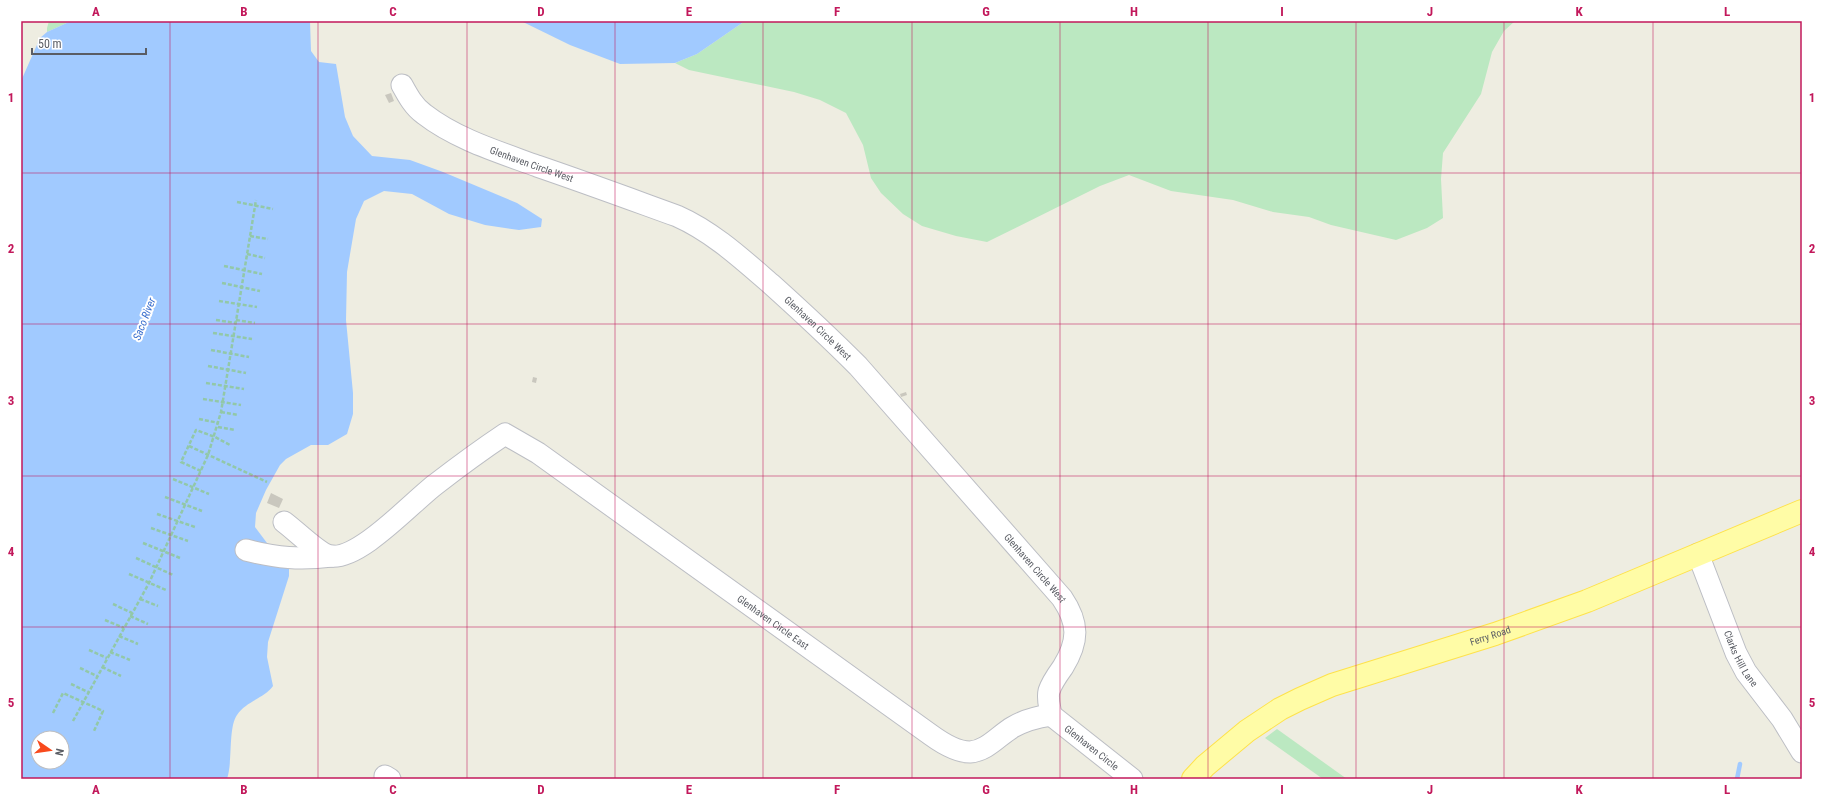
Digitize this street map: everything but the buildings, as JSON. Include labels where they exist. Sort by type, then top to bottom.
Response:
[{"type":"main road","name":"Ferry Road","points":[[1193,779],[1217,755],[1247,731],[1280,709],[1300,699],[1332,685],[1495,634],[1587,601],[1802,511]]},
{"type":"street","name":"Glenhaven Circle West","points":[[402,86],[411,101],[423,114],[437,123],[468,138],[520,160],[677,216],[696,225],[723,243],[836,343],[874,384],[1062,598],[1069,608],[1073,618],[1075,635],[1070,656],[1052,683],[1049,692],[1051,715]]},
{"type":"street","name":"Glenhaven Circle East","points":[[332,556],[352,551],[368,542],[434,484],[505,434],[538,453],[949,747],[962,751],[978,750],[1026,720],[1051,715]]},
{"type":"street","points":[[284,522],[308,540],[319,552],[332,556]]},
{"type":"street","points":[[246,550],[276,557],[297,559],[332,556]]},
{"type":"street","name":"Clarks Hill Lane","points":[[1698,554],[1736,653],[1746,672],[1782,719],[1802,752]]},
{"type":"street","name":"Glenhaven Circle","points":[[1051,715],[1132,779]]},
{"type":"path","points":[[72,721],[149,583],[208,456],[215,437],[226,386],[256,200]]},
{"type":"path","points":[[237,202],[273,209]]},
{"type":"path","points":[[250,236],[268,239]]},
{"type":"path","points":[[247,254],[265,258]]},
{"type":"path","points":[[224,266],[262,274]]},
{"type":"path","points":[[222,283],[260,291]]},
{"type":"path","points":[[219,301],[257,307]]},
{"type":"path","points":[[216,320],[254,323]]},
{"type":"path","points":[[214,333],[252,339]]},
{"type":"path","points":[[211,350],[249,357]]},
{"type":"path","points":[[208,366],[246,373]]},
{"type":"path","points":[[206,383],[244,389]]},
{"type":"path","points":[[203,399],[241,405]]},
{"type":"path","points":[[221,412],[238,415]]},
{"type":"path","points":[[199,419],[219,423]]},
{"type":"path","points":[[218,426],[235,430]]},
{"type":"path","points":[[201,471],[181,462],[196,430],[215,437],[230,445]]},
{"type":"path","points":[[189,446],[267,482]]},
{"type":"path","points":[[173,480],[209,494]]},
{"type":"path","points":[[165,497],[202,512]]},
{"type":"path","points":[[157,514],[194,527]]},
{"type":"path","points":[[151,528],[188,541]]},
{"type":"path","points":[[143,543],[180,558]]},
{"type":"path","points":[[136,558],[173,575]]},
{"type":"path","points":[[129,574],[166,590]]},
{"type":"path","points":[[140,599],[158,606]]},
{"type":"path","points":[[113,604],[148,624]]},
{"type":"path","points":[[105,620],[124,628]]},
{"type":"path","points":[[119,636],[138,644]]},
{"type":"path","points":[[89,650],[107,658]]},
{"type":"path","points":[[110,652],[130,660]]},
{"type":"path","points":[[102,667],[121,676]]},
{"type":"path","points":[[80,668],[97,676]]},
{"type":"path","points":[[71,684],[88,692]]},
{"type":"path","points":[[53,713],[63,693],[82,701],[103,711],[94,731]]},
{"type":"green space","points":[[49,21],[71,21],[47,32]]},
{"type":"green space","points":[[745,21],[1515,21],[1504,31],[1492,52],[1481,94],[1443,153],[1441,179],[1443,218],[1427,228],[1396,240],[1331,225],[1309,217],[1273,212],[1233,200],[1171,191],[1129,175],[1100,186],[987,242],[956,236],[922,226],[903,214],[881,193],[871,178],[863,145],[846,113],[820,100],[794,92],[689,70],[675,63],[697,54]]},
{"type":"green space","points":[[1277,729],[1347,779],[1323,779],[1265,738]]},
{"type":"water","name":"Saco River","points":[[71,21],[310,21],[311,51],[319,62],[336,64],[345,117],[353,136],[372,156],[410,160],[443,172],[517,203],[542,219],[541,227],[519,230],[485,225],[449,214],[412,194],[384,191],[364,201],[356,219],[347,272],[346,320],[353,393],[353,414],[347,434],[328,445],[311,445],[286,459],[280,465],[266,490],[256,513],[255,527],[267,543],[276,549],[284,566],[289,568],[289,576],[268,642],[267,657],[273,686],[265,694],[245,706],[234,721],[227,779],[21,779],[21,81],[40,38],[47,32]]},
{"type":"water","points":[[521,21],[745,21],[697,54],[675,63],[620,64],[570,45]]},
{"type":"waterway","points":[[1737,779],[1740,764]]}]
